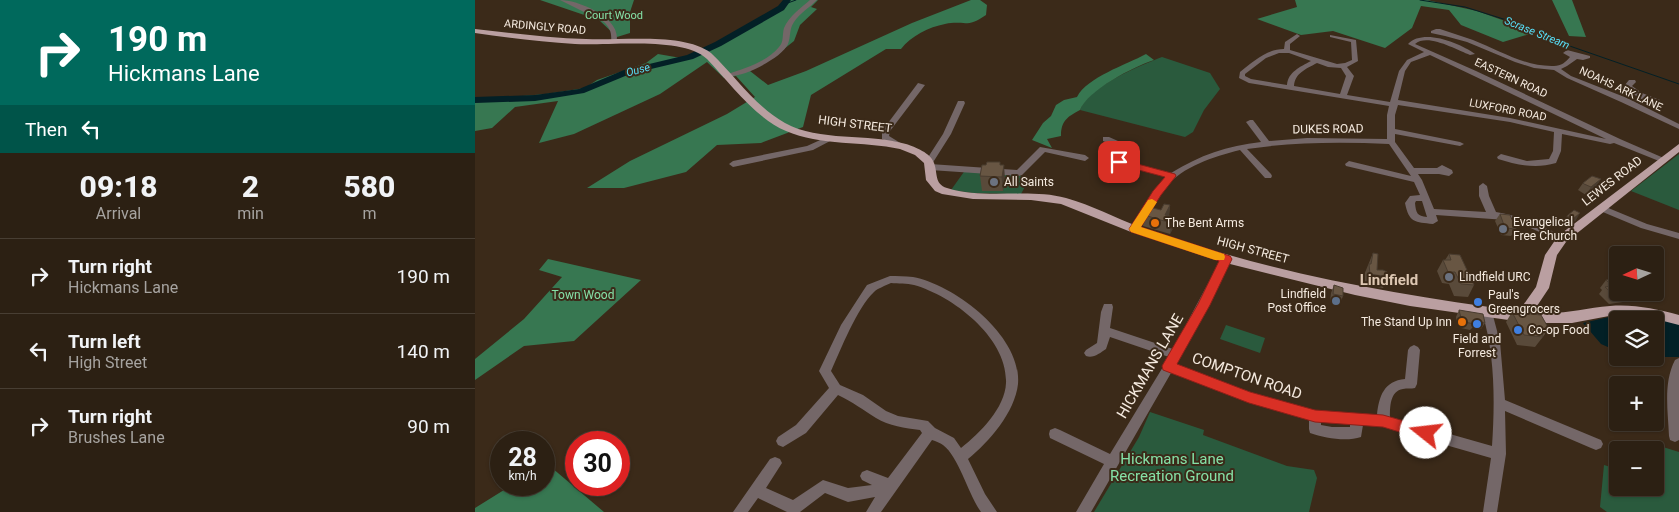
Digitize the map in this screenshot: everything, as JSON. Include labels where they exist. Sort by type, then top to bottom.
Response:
[{"type":"main road","name":"ARDINGLY ROAD","points":[[475,31],[510,36],[614,42]]},
{"type":"main road","name":"HIGH STREET","points":[[614,42],[663,42],[703,51],[730,75],[771,119],[792,131],[829,138],[898,144],[918,152],[929,164],[931,180],[939,189],[946,192],[973,196],[1031,197],[1063,201],[1093,211],[1135,229],[1226,259],[1355,290],[1529,318],[1572,318],[1609,311],[1645,311],[1679,320]]},
{"type":"main road","name":"LEWES ROAD","points":[[1529,318],[1526,312],[1542,288],[1551,255],[1562,239],[1679,147]]},
{"type":"street","points":[[563,0],[601,16],[613,26],[616,39],[614,42]]},
{"type":"street","points":[[730,75],[768,58],[782,48],[786,41],[786,32],[789,26],[814,0]]},
{"type":"street","name":"NOAHS ARK LANE","points":[[1444,33],[1534,66],[1556,68],[1565,65],[1574,56]]},
{"type":"street","points":[[1297,36],[1287,43],[1287,51],[1343,66],[1350,65],[1355,61],[1355,41],[1332,36]]},
{"type":"street","name":"EASTERN ROAD","points":[[1490,65],[1436,40],[1423,37],[1414,40],[1411,44],[1474,72],[1617,141],[1662,159]]},
{"type":"street","name":"LUXFORD ROAD","points":[[1287,51],[1266,56],[1242,73],[1241,77],[1249,81],[1510,120],[1611,142],[1617,141]]},
{"type":"street","points":[[1427,198],[1413,198],[1409,203],[1412,214],[1417,219],[1433,221],[1427,198],[1418,180],[1391,142],[1391,115],[1402,71],[1409,60],[1428,53]]},
{"type":"street","points":[[1290,87],[1291,78],[1298,71],[1317,60]]},
{"type":"street","points":[[1474,72],[1490,65],[1504,71]]},
{"type":"street","points":[[1343,66],[1350,76],[1343,96]]},
{"type":"street","name":"NOAHS ARK LANE","points":[[1556,68],[1569,77],[1624,100],[1679,127]]},
{"type":"street","points":[[1632,82],[1628,86],[1639,95],[1657,102]]},
{"type":"street","points":[[898,144],[885,137],[886,131],[921,85]]},
{"type":"street","points":[[1624,100],[1639,95]]},
{"type":"street","points":[[961,103],[947,134],[929,164],[1019,173],[1043,149],[1085,158]]},
{"type":"street","points":[[1250,122],[1266,143]]},
{"type":"street","points":[[1391,131],[1460,144]]},
{"type":"street","points":[[1501,157],[1517,162],[1543,164],[1553,161],[1557,150],[1558,131]]},
{"type":"street","points":[[733,164],[810,148],[829,138]]},
{"type":"street","points":[[1106,139],[1124,147],[1123,156],[1119,162]]},
{"type":"street","name":"DUKES ROAD","points":[[1171,176],[1205,157],[1266,143],[1321,140],[1391,142]]},
{"type":"street","points":[[1240,149],[1268,176]]},
{"type":"street","points":[[1107,164],[1119,162],[1171,176],[1135,229]]},
{"type":"street","points":[[1349,164],[1418,180]]},
{"type":"street","points":[[1411,171],[1441,171]]},
{"type":"street","points":[[1483,186],[1484,196],[1492,215]]},
{"type":"street","points":[[1601,208],[1644,226],[1675,233]]},
{"type":"street","points":[[1431,212],[1492,215],[1516,219],[1562,239]]},
{"type":"street","name":"HICKMANS LANE","points":[[1083,512],[1204,305],[1226,259]]},
{"type":"street","points":[[961,457],[978,443],[1004,409],[1013,383],[1009,356],[978,316],[938,288],[910,281],[887,279],[871,288],[846,324],[825,371],[836,389],[859,399],[882,415],[898,421],[923,425],[930,432],[949,442],[961,457],[980,499],[990,512]]},
{"type":"street","points":[[1090,353],[1102,346],[1107,331],[1104,320],[1108,307]]},
{"type":"street","points":[[1487,312],[1494,339],[1499,403],[1499,454],[1490,512]]},
{"type":"street","points":[[1107,331],[1175,354]]},
{"type":"street","points":[[1383,421],[1386,394],[1389,390],[1400,384],[1411,384],[1414,350]]},
{"type":"street","points":[[1675,436],[1673,384],[1679,363]]},
{"type":"street","name":"COMPTON ROAD","points":[[1168,366],[1249,397],[1315,416],[1315,429],[1332,433],[1356,433],[1357,418],[1383,421],[1499,454]]},
{"type":"street","points":[[783,441],[801,429],[836,389]]},
{"type":"street","points":[[1499,403],[1595,444]]},
{"type":"street","points":[[873,512],[930,432]]},
{"type":"street","points":[[1055,434],[1112,462]]},
{"type":"street","points":[[739,512],[775,463]]},
{"type":"street","points":[[867,476],[891,486]]},
{"type":"street","points":[[756,490],[794,508],[823,486],[848,496],[891,486]]},
{"type":"green space","name":"Court Wood","points":[[540,0],[634,0],[630,12],[630,33],[617,37],[599,20]]},
{"type":"green space","points":[[785,0],[818,0],[811,7],[817,9],[800,25],[794,41],[774,57],[750,71],[768,85],[806,71],[912,23],[971,0],[980,0],[987,5],[986,15],[974,22],[952,23],[933,27],[915,36],[901,49],[886,49],[811,95],[803,127],[761,143],[717,145],[686,172],[624,188],[587,188],[630,161],[727,114],[755,97],[736,76],[724,78],[707,62],[660,94],[574,134],[539,143],[558,101],[515,107],[492,128],[475,131],[475,100],[546,94],[585,88],[597,80],[646,63],[658,54],[681,58],[707,48],[782,5]]},
{"type":"green space","points":[[1295,0],[1427,0],[1477,11],[1536,32],[1503,42],[1461,25],[1449,10],[1421,6],[1412,28],[1385,48],[1333,31],[1301,35],[1257,19],[1297,7]]},
{"type":"green space","points":[[1552,0],[1572,0],[1586,37],[1569,36]]},
{"type":"green space","points":[[1146,54],[1154,60],[1123,74],[1101,87],[1085,102],[1080,110],[1068,117],[1062,127],[1061,136],[1047,139],[1052,148],[1032,140],[1043,123],[1051,116],[1056,105],[1064,100],[1077,97],[1089,83]]},
{"type":"green space","points":[[1162,57],[1210,73],[1220,89],[1204,110],[1193,132],[1185,137],[1080,110],[1085,101],[1104,85],[1128,71]]},
{"type":"green space","points":[[1679,154],[1679,210],[1631,191]]},
{"type":"green space","points":[[966,169],[1012,173],[1029,179],[1021,194],[973,193],[951,190]]},
{"type":"green space","name":"Town Wood","points":[[548,259],[641,280],[574,341],[524,346],[475,380],[475,359],[524,319],[562,277],[539,270]]},
{"type":"green space","points":[[1226,325],[1265,338],[1260,353],[1220,339]]},
{"type":"green space","name":"Hickmans Lane Recreation Ground","points":[[1150,412],[1204,430],[1203,435],[1287,466],[1314,470],[1317,478],[1309,512],[1094,512],[1139,437]]},
{"type":"green space","points":[[1664,447],[1679,452],[1679,512],[1607,512],[1600,507],[1604,465],[1609,467],[1609,496],[1664,496]]},
{"type":"green space","points":[[555,470],[565,479],[565,496],[585,496],[604,512],[475,512],[475,508],[494,496],[555,496]]},
{"type":"water","points":[[1609,317],[1609,348],[1601,344],[1583,323]]},
{"type":"water","points":[[1664,320],[1679,323],[1679,357],[1664,357]]},
{"type":"building","points":[[987,162],[1000,162],[1000,165],[1004,165],[1002,177],[980,176],[982,165],[986,165]]},
{"type":"building","points":[[1592,176],[1601,179],[1591,187],[1583,183]]},
{"type":"building","points":[[1164,204],[1170,205],[1165,215],[1174,217],[1171,223],[1144,215],[1149,207],[1161,210]]},
{"type":"building","points":[[1574,210],[1580,213],[1573,219],[1567,216]]},
{"type":"building","points":[[1500,214],[1510,215],[1516,229],[1505,228]]},
{"type":"building","points":[[1373,253],[1378,254],[1377,270],[1387,272],[1388,277],[1370,274],[1369,264],[1371,264]]},
{"type":"building","points":[[1449,254],[1460,255],[1474,285],[1461,284],[1455,272],[1448,272],[1443,260],[1451,260]]},
{"type":"building","points":[[1334,285],[1343,288],[1343,296],[1333,294]]},
{"type":"building","points":[[1459,310],[1483,314],[1485,323],[1474,321],[1474,324],[1465,322],[1461,318]]},
{"type":"building","points":[[1512,312],[1541,315],[1549,329],[1539,328],[1543,337],[1524,335]]},
{"type":"waterway","name":"Ouse","points":[[475,100],[535,98],[581,91],[627,72],[690,57],[718,44],[781,8],[787,0]]},
{"type":"waterway","points":[[785,4],[796,0]]},
{"type":"waterway","name":"Scrase Stream","points":[[1420,0],[1465,7],[1513,22],[1541,36],[1679,84]]},
{"type":"slow traffic","points":[[1152,202],[1135,229],[1220,257]]},
{"type":"place","name":"All Saints","points":[[994,182]]},
{"type":"place","name":"The Bent Arms","points":[[1155,223]]},
{"type":"place","name":"Evangelical Free Church","points":[[1503,229]]},
{"type":"place","name":"Lindfield URC","points":[[1449,277]]},
{"type":"place","name":"Lindfield Post Office","points":[[1336,301]]},
{"type":"place","name":"Paul's Greengrocers","points":[[1478,302]]},
{"type":"place","name":"The Stand Up Inn","points":[[1462,322]]},
{"type":"place","name":"Field and Forrest","points":[[1477,324]]},
{"type":"place","name":"Co-op Food","points":[[1518,330]]},
{"type":"district","name":"Lindfield","points":[[1389,280]]},
{"type":"route","points":[[1119,162],[1171,176],[1135,229],[1226,259],[1204,305],[1168,366],[1249,397],[1315,416],[1383,421],[1426,433]]}]
